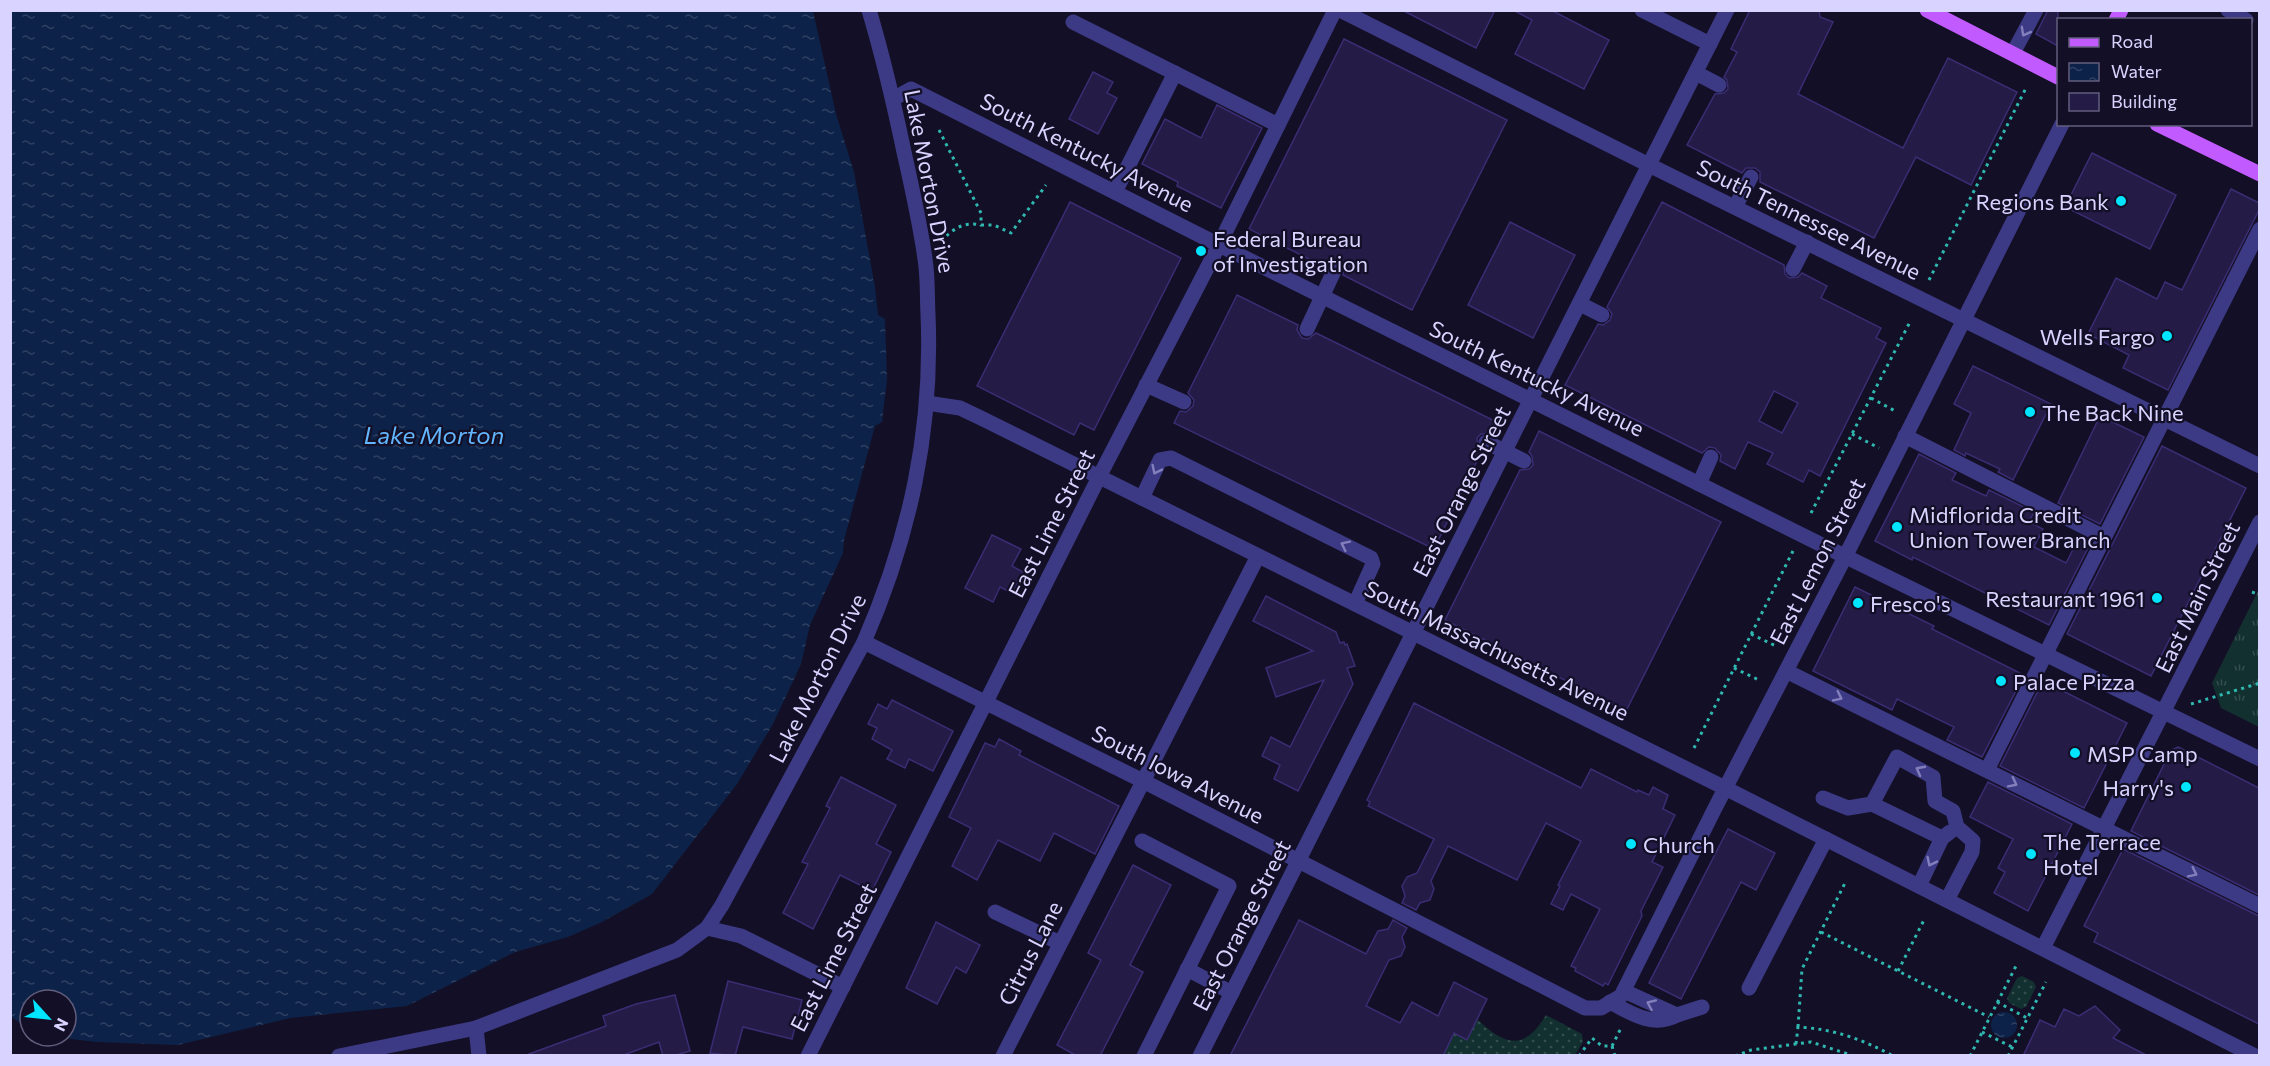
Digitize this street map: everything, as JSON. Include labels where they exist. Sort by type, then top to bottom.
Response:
[{"type":"main road","points":[[1927,10],[2057,75]]},
{"type":"main road","points":[[2161,126],[2259,174]]},
{"type":"street","name":"Lake Morton Drive","points":[[341,1055],[476,1028],[677,950],[706,928],[722,905],[864,642],[882,600],[914,496],[925,434],[929,336],[926,262],[893,99],[869,10]]},
{"type":"street","name":"East Lime Street","points":[[808,1056],[987,704],[1099,477],[1219,245],[1335,10]]},
{"type":"street","name":"South Tennessee Avenue","points":[[1340,10],[2259,466]]},
{"type":"street","points":[[1642,10],[1710,44]]},
{"type":"street","name":"East Orange Street","points":[[1200,1056],[1727,10]]},
{"type":"street","points":[[2013,53],[2036,10]]},
{"type":"street","points":[[2228,10],[2242,18]]},
{"type":"street","points":[[1073,22],[1278,125]]},
{"type":"street","points":[[1115,192],[1175,73]]},
{"type":"street","points":[[1696,73],[1719,85]]},
{"type":"street","name":"South Kentucky Avenue","points":[[893,99],[911,89],[1845,557],[2259,759]]},
{"type":"street","name":"East Lemon Street","points":[[1606,1005],[1621,996],[1624,991],[2061,126]]},
{"type":"street","points":[[1735,207],[1751,177]]},
{"type":"street","points":[[1988,770],[2259,229]]},
{"type":"street","points":[[1793,269],[1807,242]]},
{"type":"street","points":[[1307,329],[1335,271]]},
{"type":"street","points":[[1580,304],[1602,315]]},
{"type":"street","points":[[1146,385],[1184,402]]},
{"type":"street","name":"South Massachusetts Avenue","points":[[927,403],[960,408],[1725,788],[2255,1056]]},
{"type":"street","points":[[1905,436],[2104,537]]},
{"type":"street","points":[[1505,454],[1486,444],[1524,461]]},
{"type":"street","points":[[1699,484],[1711,457]]},
{"type":"street","points":[[1142,498],[1160,460],[1171,458],[1360,552],[1371,558],[1373,564],[1355,604]]},
{"type":"street","name":"East Main Street","points":[[2043,948],[2259,522]]},
{"type":"street","name":"Citrus Lane","points":[[1003,1056],[1258,555]]},
{"type":"street","name":"South Iowa Avenue","points":[[864,642],[1299,860],[1585,1008],[1606,1005],[1652,1021],[1662,1021],[1702,1007]]},
{"type":"street","points":[[1786,671],[2259,906]]},
{"type":"street","points":[[1872,804],[1897,757],[1934,777],[1935,801],[1953,811],[1957,827],[1973,841],[1972,852],[1947,900]]},
{"type":"street","points":[[1822,798],[1848,808],[1872,804],[1942,838]]},
{"type":"street","points":[[1919,886],[1942,838],[1957,827]]},
{"type":"street","points":[[1749,988],[1826,839]]},
{"type":"street","points":[[1142,841],[1229,886],[1144,1056]]},
{"type":"street","points":[[995,912],[1060,943]]},
{"type":"street","points":[[706,928],[741,936],[843,987]]},
{"type":"street","points":[[1187,969],[1232,993]]},
{"type":"street","points":[[1624,991],[1677,1015]]},
{"type":"street","points":[[476,1028],[479,1056]]},
{"type":"path","points":[[1929,280],[2026,88]]},
{"type":"path","points":[[939,130],[981,213],[981,225]]},
{"type":"path","points":[[941,242],[970,222],[994,225],[1011,233],[1046,185]]},
{"type":"path","points":[[1811,513],[1911,320]]},
{"type":"path","points":[[1871,398],[1897,412]]},
{"type":"path","points":[[1852,434],[1879,448]]},
{"type":"path","points":[[1694,748],[1792,551]]},
{"type":"path","points":[[2252,592],[2259,595]]},
{"type":"path","points":[[1751,634],[1778,647]]},
{"type":"path","points":[[2259,642],[2259,668]]},
{"type":"path","points":[[1734,668],[1761,681]]},
{"type":"path","points":[[2191,704],[2259,683]]},
{"type":"path","points":[[1796,1044],[1802,969],[1846,881]]},
{"type":"path","points":[[1898,971],[1924,920]]},
{"type":"path","points":[[1821,932],[1989,1017]]},
{"type":"path","points":[[1970,1056],[2016,966]]},
{"type":"path","points":[[2008,1056],[2046,982]]},
{"type":"path","points":[[1997,1002],[2027,1018]]},
{"type":"path","points":[[1616,1056],[1612,1046],[1625,1020]]},
{"type":"path","points":[[1798,1027],[1842,1033],[1862,1040],[1893,1056]]},
{"type":"path","points":[[1982,1032],[2012,1047]]},
{"type":"path","points":[[1579,1056],[1592,1038],[1602,1046],[1612,1046]]},
{"type":"path","points":[[1735,1056],[1751,1050],[1811,1042],[1854,1056]]},
{"type":"green space","points":[[2259,589],[2259,727],[2221,708],[2212,683]]},
{"type":"green space","points":[[2022,976],[2034,982],[2036,987],[2026,1007],[2021,1009],[2009,1003],[2007,998],[2017,978]]},
{"type":"green space","points":[[1546,1015],[1582,1034],[1583,1042],[1575,1055],[1443,1056],[1454,1033],[1467,1040],[1477,1019],[1496,1035],[1513,1041],[1530,1035]]},
{"type":"water","name":"Lake Morton","points":[[10,11],[813,11],[836,114],[854,172],[878,315],[885,319],[887,379],[882,422],[875,426],[844,540],[843,553],[810,625],[801,664],[773,724],[737,784],[652,894],[602,922],[568,937],[515,952],[407,1006],[290,1018],[178,1045],[78,1040],[78,988],[18,988],[18,1021],[11,1017]]},
{"type":"water","points":[[2004,1012],[2013,1016],[2017,1025],[2013,1034],[2004,1038],[1995,1034],[1991,1025],[1995,1016]]},
{"type":"building","points":[[1402,10],[1495,10],[1476,48]]},
{"type":"building","points":[[1513,10],[1551,10],[1609,40],[1584,89],[1515,54],[1532,20]]},
{"type":"building","points":[[1750,10],[1819,10],[1820,17],[1833,22],[1798,94],[1903,148],[1948,58],[2017,92],[1971,185],[1916,157],[1874,238],[1760,182],[1760,172],[1755,168],[1746,168],[1742,173],[1687,145],[1715,94],[1724,93],[1728,89],[1727,80],[1724,77],[1737,52],[1731,49]]},
{"type":"building","points":[[2048,10],[2058,10],[2057,45],[2036,34]]},
{"type":"building","points":[[1344,39],[1507,120],[1412,310],[1343,275],[1344,270],[1339,262],[1333,261],[1325,267],[1249,229]]},
{"type":"building","points":[[1093,72],[1113,82],[1107,93],[1117,98],[1098,134],[1069,119]]},
{"type":"building","points":[[1217,105],[1262,128],[1221,208],[1177,186],[1178,182],[1142,164],[1165,119],[1201,138]]},
{"type":"building","name":"Regions Bank","points":[[2092,153],[2176,195],[2150,249],[2065,207]]},
{"type":"building","points":[[2231,189],[2259,203],[2259,210],[2168,390],[2123,368],[2129,355],[2088,334],[2116,278],[2157,299],[2165,282],[2182,290]]},
{"type":"building","points":[[1070,202],[1181,258],[1094,430],[1080,423],[1074,435],[977,386]]},
{"type":"building","points":[[1662,202],[1784,265],[1785,274],[1789,278],[1798,277],[1802,273],[1827,286],[1821,298],[1881,328],[1876,338],[1886,343],[1820,476],[1809,470],[1803,482],[1767,464],[1773,453],[1748,442],[1735,469],[1720,461],[1721,455],[1715,448],[1709,447],[1702,453],[1565,385],[1598,324],[1603,325],[1610,320],[1612,314],[1607,307]],"holes":[[[1774,391],[1798,403],[1782,433],[1759,421]]]},
{"type":"building","points":[[1510,222],[1575,255],[1533,338],[1468,305]]},
{"type":"building","points":[[1237,295],[1298,325],[1297,330],[1302,338],[1308,339],[1316,333],[1497,422],[1491,433],[1481,434],[1477,438],[1478,447],[1482,451],[1434,549],[1174,423],[1180,411],[1186,412],[1193,406],[1194,400],[1188,393]]},
{"type":"building","points":[[1973,366],[2051,404],[2013,480],[1998,472],[2000,469],[1966,453],[1965,456],[1954,450],[1971,413],[1954,404]]},
{"type":"building","points":[[2100,416],[2144,437],[2100,524],[2058,503]]},
{"type":"building","points":[[1539,431],[1721,522],[1626,711],[1445,620],[1520,470],[1529,469],[1533,465],[1529,452]]},
{"type":"building","points":[[2162,446],[2246,488],[2151,676],[2067,634]]},
{"type":"building","points":[[1919,454],[1956,473],[1952,480],[1986,496],[1989,490],[2034,512],[2029,522],[2043,529],[2034,547],[2066,563],[2080,536],[2091,542],[2049,625],[1913,557],[1912,560],[1875,541]]},
{"type":"building","points":[[992,535],[1021,549],[1012,566],[1023,572],[1012,593],[1000,587],[993,602],[965,588]]},
{"type":"building","points":[[1855,587],[1934,626],[1932,629],[2024,675],[1982,757],[1947,740],[1954,727],[1897,699],[1892,710],[1813,671]]},
{"type":"building","points":[[1266,596],[1336,632],[1340,643],[1347,644],[1355,666],[1347,668],[1353,684],[1298,791],[1274,779],[1280,765],[1262,756],[1271,737],[1290,747],[1324,680],[1276,697],[1266,668],[1313,651],[1253,621]]},
{"type":"building","points":[[2043,681],[2127,723],[2084,808],[2000,766]]},
{"type":"building","points":[[892,700],[953,731],[933,771],[909,759],[905,768],[887,759],[892,750],[872,739],[877,728],[868,724],[878,704],[887,709]]},
{"type":"building","points":[[1414,703],[1581,788],[1591,769],[1637,792],[1638,790],[1649,795],[1653,787],[1668,795],[1663,809],[1675,815],[1652,862],[1663,867],[1608,985],[1605,983],[1603,986],[1575,971],[1576,968],[1571,966],[1600,909],[1571,894],[1563,910],[1551,904],[1560,886],[1558,885],[1581,841],[1546,823],[1517,880],[1448,846],[1431,881],[1434,889],[1430,900],[1420,903],[1416,910],[1402,903],[1405,896],[1402,886],[1407,877],[1417,873],[1434,839],[1368,806],[1370,802],[1367,800]]},
{"type":"building","points":[[999,739],[1021,751],[1019,755],[1119,806],[1095,854],[1054,833],[1040,861],[998,840],[977,880],[952,866],[971,828],[949,817],[985,743],[995,747]]},
{"type":"building","points":[[2178,747],[2259,788],[2259,895],[2131,831],[2171,750]]},
{"type":"building","points":[[841,777],[896,805],[876,844],[891,852],[872,891],[840,875],[813,929],[783,913],[808,864],[802,862],[830,808],[826,806]]},
{"type":"building","name":"The Terrace Hotel","points":[[1988,782],[2072,824],[2028,911],[1994,893],[2005,872],[1998,868],[2013,839],[1970,817]]},
{"type":"building","points":[[1728,829],[1775,853],[1756,890],[1741,882],[1681,999],[1649,983]]},
{"type":"building","points":[[2123,849],[2259,916],[2259,1024],[2094,942],[2098,933],[2084,926]]},
{"type":"building","points":[[1133,865],[1171,885],[1130,965],[1143,972],[1100,1056],[1077,1056],[1057,1045],[1101,960],[1088,953]]},
{"type":"building","points":[[1299,920],[1366,954],[1378,931],[1388,929],[1393,920],[1407,928],[1402,937],[1405,947],[1401,956],[1389,960],[1366,1006],[1400,1023],[1412,1002],[1438,1016],[1454,982],[1487,999],[1467,1040],[1454,1033],[1443,1056],[1230,1056]]},
{"type":"building","points":[[936,922],[980,945],[966,973],[956,967],[937,1004],[906,988]]},
{"type":"building","points":[[728,981],[802,1000],[792,1039],[743,1027],[735,1056],[710,1053]]},
{"type":"building","points":[[675,995],[690,1051],[673,1056],[663,1056],[659,1042],[621,1056],[530,1056],[529,1054],[606,1026],[603,1016],[636,1004]]},
{"type":"building","points":[[2095,1006],[2120,1030],[2113,1038],[2148,1056],[2023,1056],[2040,1020],[2055,1027],[2064,1009],[2079,1016]]},
{"type":"place","name":"Regions Bank","points":[[2121,201]]},
{"type":"place","name":"Federal Bureau of Investigation","points":[[1201,251]]},
{"type":"place","name":"Wells Fargo","points":[[2167,336]]},
{"type":"place","name":"The Back Nine","points":[[2030,412]]},
{"type":"place","name":"Midflorida Credit Union Tower Branch","points":[[1897,527]]},
{"type":"place","name":"Restaurant 1961","points":[[2157,598]]},
{"type":"place","name":"Fresco's","points":[[1858,603]]},
{"type":"place","name":"Palace Pizza","points":[[2001,681]]},
{"type":"place","name":"MSP Camp","points":[[2075,753]]},
{"type":"place","name":"Harry's","points":[[2186,787]]},
{"type":"place","name":"Church","points":[[1631,844]]},
{"type":"place","name":"The Terrace Hotel","points":[[2031,854]]}]
